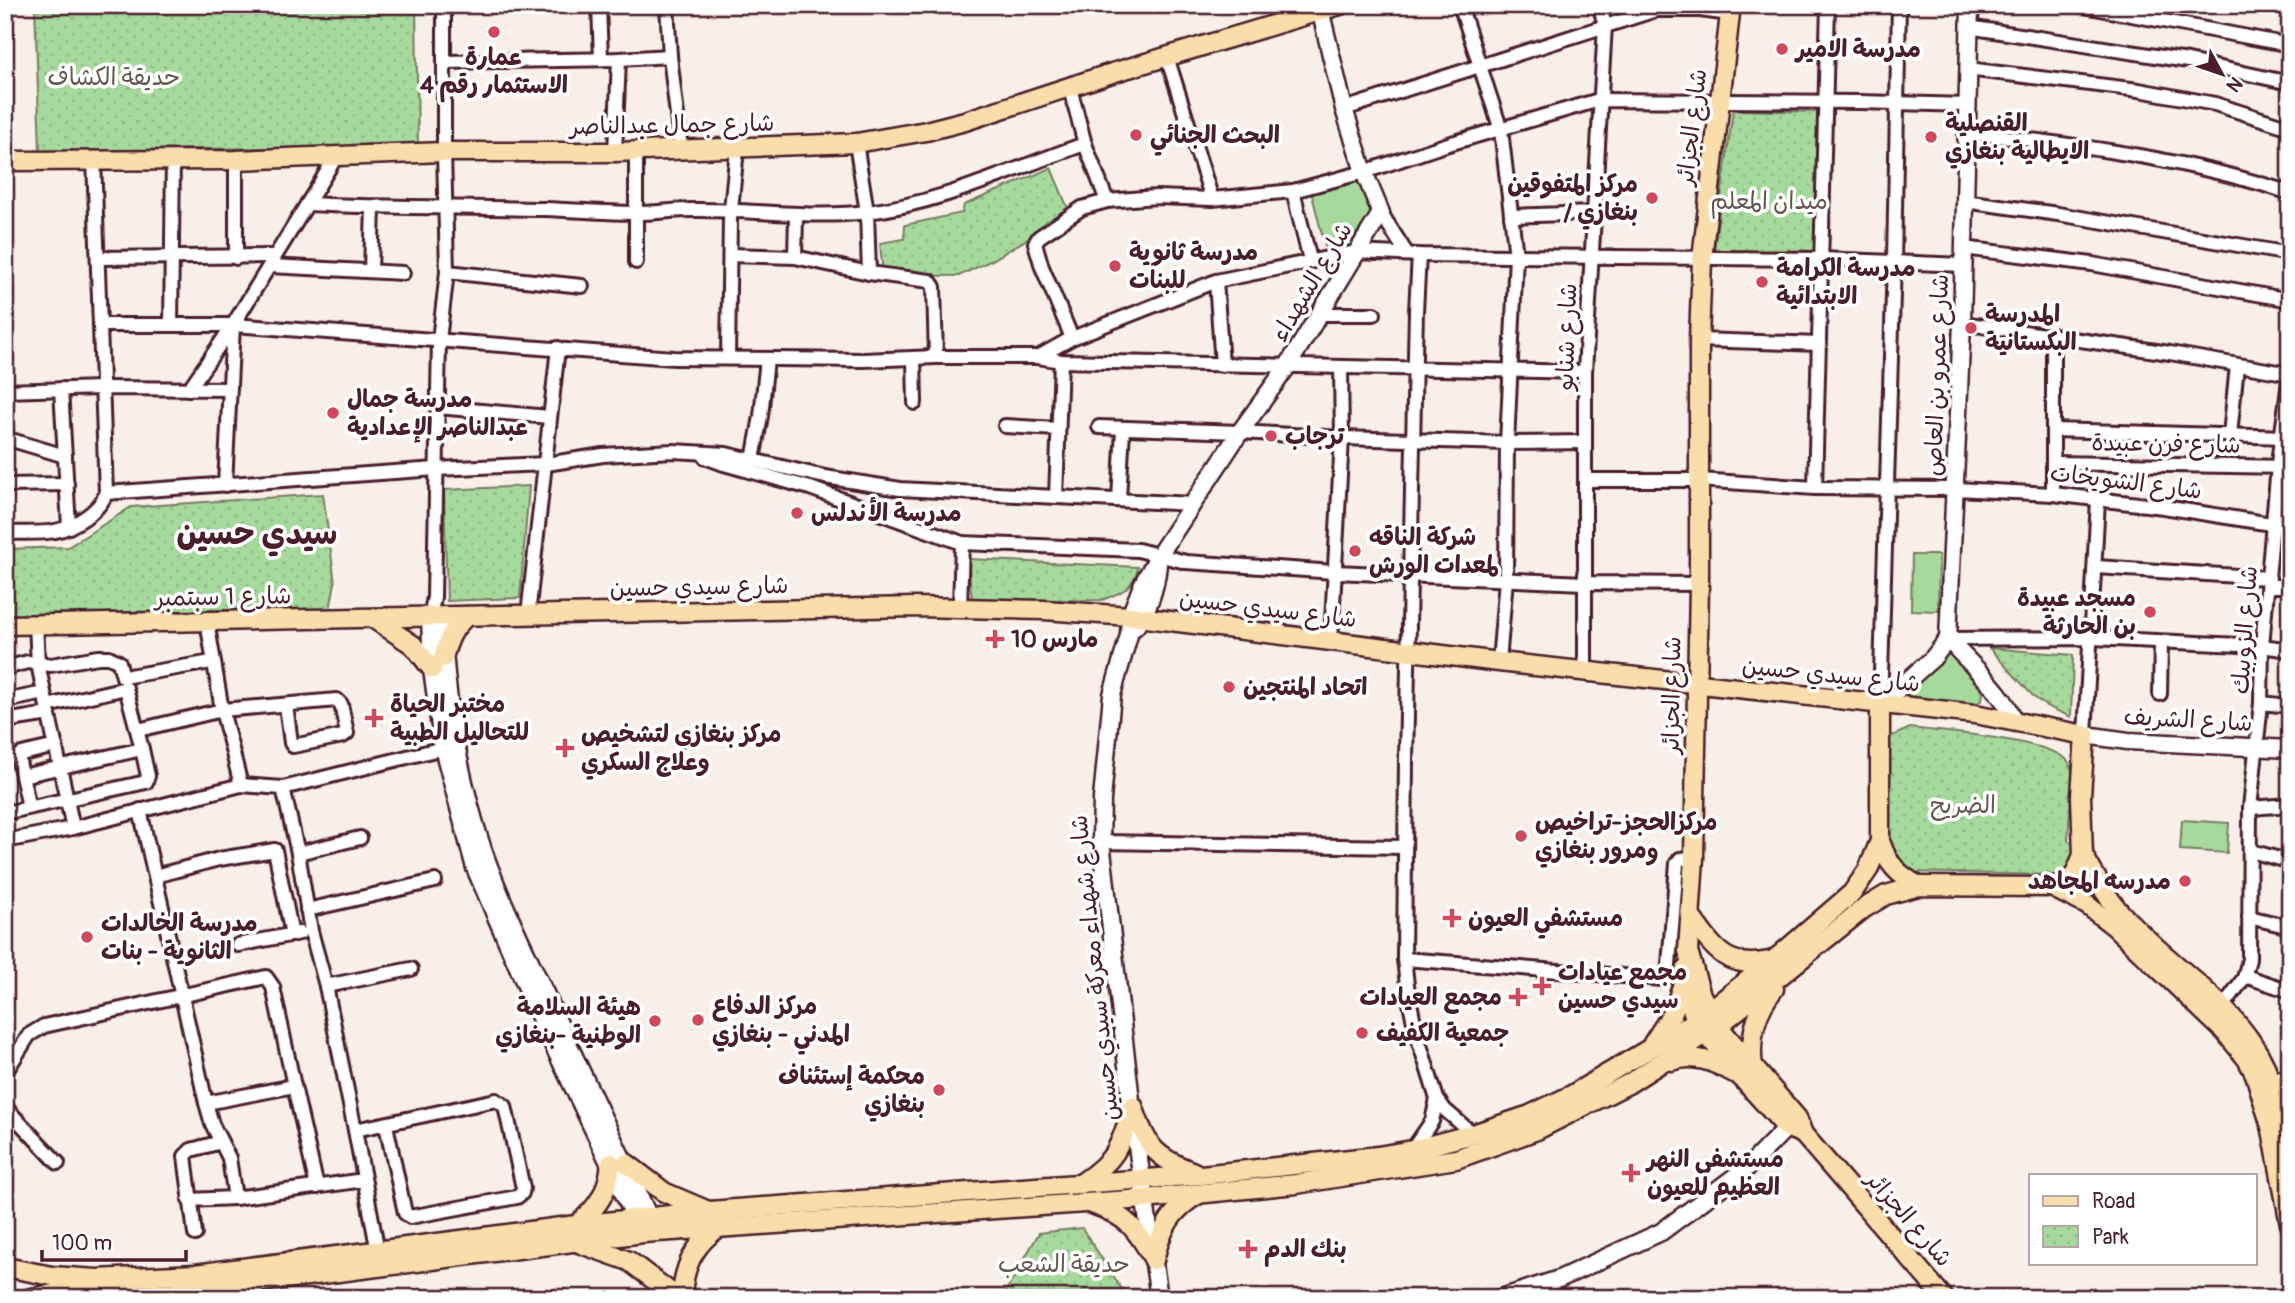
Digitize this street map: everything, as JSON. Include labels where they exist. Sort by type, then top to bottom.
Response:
[{"type":"main road","name":"شارع جمال عبدالناصر","points":[[5,161],[173,158],[236,160],[443,152],[615,152],[856,143],[926,131],[1320,8],[1340,5]]},
{"type":"main road","name":"شارع الجزائر","points":[[1731,10],[1702,259],[1694,858],[1685,907],[1688,951],[1707,1023],[1944,1298]]},
{"type":"main road","name":"شارع سيدي حسين","points":[[436,617],[960,607],[1136,617],[1410,652],[1975,714],[2085,735]]},
{"type":"main road","points":[[373,619],[438,663],[455,628],[467,616]]},
{"type":"main road","name":"شارع 1 سبتمبر","points":[[5,625],[436,617]]},
{"type":"main road","points":[[1707,1023],[1773,960],[1852,894],[1868,870],[1880,841],[1880,705]]},
{"type":"main road","points":[[5,1267],[52,1276],[86,1278],[195,1275],[378,1252],[646,1225],[709,1211],[1142,1178],[1202,1184],[1296,1184],[1456,1159],[1536,1130],[1578,1111],[1651,1059],[1790,970],[1875,900],[1919,886],[2061,886],[2074,876],[2083,855],[2081,796],[2085,735]]},
{"type":"main road","points":[[1880,841],[1890,864],[1904,878],[1919,886]]},
{"type":"main road","points":[[2083,855],[2097,881],[2117,908],[2222,1007],[2252,1044],[2271,1081],[2287,1130],[2290,1155]]},
{"type":"main road","points":[[2051,887],[2087,905],[2115,927],[2225,1032],[2247,1059],[2255,1074],[2272,1130],[2290,1224]]},
{"type":"main road","points":[[1685,907],[1717,950],[1734,962],[1754,964],[1773,960]]},
{"type":"main road","points":[[1651,1059],[1673,1012],[1685,977],[1688,951]]},
{"type":"main road","points":[[646,1225],[718,1228],[1145,1199],[1202,1184],[1412,1150],[1530,1115],[1651,1059],[1692,1058],[1746,1071],[1758,1013],[1766,998],[1790,970]]},
{"type":"main road","points":[[1685,977],[1688,996],[1707,1023]]},
{"type":"main road","points":[[1082,1183],[1114,1156],[1133,1106]]},
{"type":"main road","points":[[1133,1106],[1144,1137],[1151,1147],[1202,1184]]},
{"type":"main road","points":[[576,1233],[598,1206],[618,1163],[664,1192],[709,1211]]},
{"type":"main road","points":[[1154,1260],[1165,1223],[1202,1184]]},
{"type":"main road","points":[[1085,1201],[1126,1219],[1139,1234],[1154,1260]]},
{"type":"main road","points":[[31,1298],[53,1294],[111,1296],[175,1293],[576,1233],[676,1289],[693,1253],[704,1239],[718,1228]]},
{"type":"street","points":[[444,5],[443,152],[446,272],[439,340],[434,597],[443,748],[465,836],[485,895],[537,1011],[618,1163]]},
{"type":"street","points":[[599,5],[601,59]]},
{"type":"street","points":[[667,5],[681,149]]},
{"type":"street","points":[[1460,5],[1501,130],[1516,256],[1507,443],[1506,579],[1499,662]]},
{"type":"street","name":"شارع شنابو","points":[[1585,672],[1585,372],[1592,213],[1605,25],[1599,5]]},
{"type":"street","points":[[1815,488],[1828,5]]},
{"type":"street","points":[[1880,705],[1888,490],[1899,5]]},
{"type":"street","name":"شارع عمرو بن العاص","points":[[1948,639],[1962,323],[1970,5]]},
{"type":"street","points":[[2079,5],[2290,45]]},
{"type":"street","name":"شارع الشهداء","points":[[1136,617],[1143,583],[1159,555],[1240,432],[1287,367],[1381,213],[1364,172],[1344,109],[1320,8]]},
{"type":"street","points":[[1344,109],[1656,10],[1731,10]]},
{"type":"street","points":[[1968,27],[2188,61],[2290,83]]},
{"type":"street","points":[[444,62],[670,56]]},
{"type":"street","points":[[1167,57],[1212,200]]},
{"type":"street","points":[[615,152],[618,59]]},
{"type":"street","points":[[1967,69],[2114,86],[2215,104],[2290,128]]},
{"type":"street","points":[[1070,88],[1085,144],[1107,201]]},
{"type":"street","points":[[1072,338],[1042,267],[1035,243],[1082,208],[1107,201],[1156,197],[1212,200],[1293,191],[1599,100],[1967,105]]},
{"type":"street","points":[[1966,132],[2128,154],[2193,166],[2290,193]]},
{"type":"street","points":[[856,143],[867,212],[869,273]]},
{"type":"street","points":[[307,204],[636,213],[731,211],[796,216],[867,212],[907,205],[947,193],[1085,144]]},
{"type":"street","points":[[728,358],[731,211],[737,149]]},
{"type":"street","points":[[636,151],[636,262]]},
{"type":"street","points":[[189,389],[233,325],[336,157]]},
{"type":"street","points":[[171,325],[173,158]]},
{"type":"street","points":[[5,533],[56,531],[69,527],[97,508],[104,501],[106,493],[94,159]]},
{"type":"street","points":[[236,160],[236,258]]},
{"type":"street","points":[[1293,191],[1310,260]]},
{"type":"street","points":[[1964,201],[2058,214],[2290,254]]},
{"type":"street","points":[[372,271],[373,207]]},
{"type":"street","points":[[1381,213],[1413,254],[1416,311],[1404,959],[1416,1032],[1437,1099],[1445,1110],[1473,1134]]},
{"type":"street","points":[[1511,216],[1592,213]]},
{"type":"street","points":[[794,257],[796,216]]},
{"type":"street","points":[[1963,248],[2092,264],[2290,300]]},
{"type":"street","points":[[1038,357],[1072,338],[1216,281],[1357,252],[1822,259],[1963,265]]},
{"type":"street","points":[[730,255],[794,257],[869,273],[925,280],[933,284],[936,357]]},
{"type":"street","points":[[99,258],[236,258],[402,273]]},
{"type":"street","points":[[446,272],[582,286]]},
{"type":"street","points":[[1216,281],[1222,365]]},
{"type":"street","points":[[1319,314],[1374,314]]},
{"type":"street","points":[[1962,323],[2053,335],[2290,374]]},
{"type":"street","points":[[100,325],[233,325],[674,358],[863,360],[1038,357],[1061,361],[1585,372]]},
{"type":"street","points":[[225,485],[233,325]]},
{"type":"street","points":[[2053,335],[2053,494]]},
{"type":"street","points":[[1699,340],[1820,344]]},
{"type":"street","points":[[528,615],[558,348]]},
{"type":"street","points":[[914,358],[915,402]]},
{"type":"street","points":[[754,460],[767,359]]},
{"type":"street","points":[[1056,497],[1061,361]]},
{"type":"street","points":[[2230,435],[2237,365]]},
{"type":"street","points":[[1331,641],[1342,438],[1342,368]]},
{"type":"street","name":"شارع الزوبيك","points":[[2222,1007],[2245,976],[2249,959],[2250,808],[2261,703],[2262,646],[2274,525],[2284,466],[2290,374]]},
{"type":"street","points":[[5,391],[101,388],[230,389]]},
{"type":"street","points":[[61,389],[69,527]]},
{"type":"street","points":[[438,407],[549,416]]},
{"type":"street","points":[[1005,425],[1058,429]]},
{"type":"street","points":[[1099,427],[1342,438],[1507,443],[1585,442]]},
{"type":"street","points":[[1119,499],[1123,429]]},
{"type":"street","points":[[2053,430],[2286,437]]},
{"type":"street","points":[[5,439],[65,456]]},
{"type":"street","points":[[106,493],[436,469],[546,464],[603,455],[692,452],[726,454],[825,477],[900,489],[1193,504]]},
{"type":"street","points":[[692,452],[724,464],[810,488],[962,543],[1139,550],[1186,562],[1335,572],[1585,583],[1699,584]]},
{"type":"street","name":"شارع فرن عبيدة","points":[[2053,463],[2284,466]]},
{"type":"street","name":"شارع الشويخات","points":[[1586,480],[1699,480],[1815,488],[1956,489],[2053,494],[2228,516],[2290,527]]},
{"type":"street","points":[[5,485],[67,484]]},
{"type":"street","points":[[2085,735],[2098,500]]},
{"type":"street","points":[[960,607],[962,543]]},
{"type":"street","points":[[2096,567],[2290,586]]},
{"type":"street","name":"شارع شهداء معركة سيدي حسين","points":[[1136,617],[1110,708],[1101,842],[1159,1298]]},
{"type":"street","points":[[208,621],[212,662],[241,785]]},
{"type":"street","points":[[36,624],[38,664],[73,828]]},
{"type":"street","points":[[1880,705],[1933,657],[1948,639],[2092,638],[2262,646],[2290,650]]},
{"type":"street","points":[[1948,639],[2002,697],[2010,708],[2014,721]]},
{"type":"street","points":[[2160,694],[2161,643]]},
{"type":"street","points":[[5,668],[28,662],[51,665],[109,657],[119,662],[148,776],[146,782],[5,813]]},
{"type":"street","points":[[47,704],[5,701],[7,718],[14,721],[47,704],[212,662]]},
{"type":"street","points":[[438,663],[466,789],[492,875],[646,1225]]},
{"type":"street","points":[[138,730],[252,705],[338,701],[347,733],[293,746],[286,705]]},
{"type":"street","points":[[2261,703],[2290,706]]},
{"type":"street","name":"شارع الشريف","points":[[2085,735],[2128,741],[2290,749]]},
{"type":"street","points":[[29,807],[18,761],[19,755],[56,746]]},
{"type":"street","points":[[5,841],[73,828],[241,785],[283,788],[443,748]]},
{"type":"street","points":[[22,776],[142,749]]},
{"type":"street","points":[[283,788],[298,853],[311,931],[326,986],[378,1252]]},
{"type":"street","points":[[2250,808],[2290,805]]},
{"type":"street","points":[[141,810],[206,1103],[212,1124],[229,1158],[235,1198]]},
{"type":"street","points":[[298,853],[360,838]]},
{"type":"street","points":[[1101,842],[1404,847]]},
{"type":"street","points":[[155,876],[219,859],[275,850],[292,934]]},
{"type":"street","points":[[2251,851],[2290,862]]},
{"type":"street","points":[[307,910],[435,881]]},
{"type":"street","points":[[1404,959],[1662,979],[1669,965],[1685,907]]},
{"type":"street","points":[[2249,917],[2290,927]]},
{"type":"street","points":[[238,945],[311,931]]},
{"type":"street","points":[[326,986],[411,969]]},
{"type":"street","points":[[2245,976],[2290,991]]},
{"type":"street","points":[[9,1067],[29,1035],[44,1026],[266,977],[273,987],[317,1187]]},
{"type":"street","points":[[5,1047],[9,1067]]},
{"type":"street","points":[[2271,1081],[2290,1075]]},
{"type":"street","points":[[206,1103],[294,1086]]},
{"type":"street","points":[[1412,1150],[1432,1121],[1437,1099]]},
{"type":"street","points":[[355,1130],[501,1101],[505,1106],[522,1193],[517,1197],[407,1216],[386,1125]]},
{"type":"street","points":[[5,1107],[58,1164]]},
{"type":"street","points":[[1501,1298],[1559,1279],[1661,1232],[1748,1167],[1795,1126]]},
{"type":"street","points":[[195,1234],[185,1156],[191,1150],[221,1142]]},
{"type":"street","points":[[189,1200],[235,1198],[364,1180]]},
{"type":"green space","name":"حديقة الكشاف","points":[[35,5],[416,5],[418,146],[40,151]]},
{"type":"green space","name":"ميدان المعلم","points":[[1733,110],[1818,112],[1814,252],[1714,250]]},
{"type":"green space","points":[[1051,168],[1070,213],[994,259],[959,276],[883,275],[880,243],[904,239],[905,225],[962,213],[964,205]]},
{"type":"green space","points":[[1367,175],[1375,208],[1351,241],[1325,246],[1310,187]]},
{"type":"green space","points":[[529,486],[520,598],[447,601],[444,490]]},
{"type":"green space","points":[[323,494],[335,583],[330,609],[5,622],[5,549],[68,547],[131,507]]},
{"type":"green space","points":[[1912,555],[1939,555],[1938,611],[1911,610]]},
{"type":"green space","points":[[968,559],[1138,567],[1126,589],[1102,600],[972,601]]},
{"type":"green space","points":[[1989,648],[2073,655],[2071,717],[2035,698]]},
{"type":"green space","points":[[1949,652],[1983,692],[1982,700],[1974,705],[1907,698],[1910,689]]},
{"type":"green space","name":"الضريح","points":[[1910,728],[2017,742],[2056,753],[2067,760],[2072,775],[2068,841],[2077,843],[2071,871],[2059,875],[1904,872],[1889,854],[1890,737]]},
{"type":"green space","points":[[2182,820],[2229,823],[2227,853],[2180,850]]},
{"type":"green space","name":"حديقة الشعب","points":[[1082,1228],[1123,1291],[1124,1298],[1002,1298],[1039,1233]]},
{"type":"place","name":"عمارة الاستثمار رقم 4","points":[[494,32]]},
{"type":"place","name":"مدرسة الامير","points":[[1782,49]]},
{"type":"place","name":"البحث الجنائي","points":[[1136,135]]},
{"type":"place","name":"القنصلية الايطالية بنغازي","points":[[1931,137]]},
{"type":"place","name":"مركز المتفوقين / بنغازي","points":[[1652,198]]},
{"type":"place","name":"مدرسة ثانوية للبنات","points":[[1115,266]]},
{"type":"place","name":"مدرسة الكرامة الابتدائية","points":[[1762,282]]},
{"type":"place","name":"المدرسة البكستانية","points":[[1971,328]]},
{"type":"place","name":"مدرسة جمال عبدالناصر الإعدادية","points":[[333,413]]},
{"type":"place","name":"ترجاب","points":[[1271,436]]},
{"type":"place","name":"مدرسة الأندلس","points":[[797,513]]},
{"type":"place","name":"شركة الناقه لمعدات الورش","points":[[1355,551]]},
{"type":"place","name":"مسجد عبيدة بن الحارثة","points":[[2150,612]]},
{"type":"place","name":"10 مارس","points":[[995,639]]},
{"type":"place","name":"اتحاد المنتجين","points":[[1229,687]]},
{"type":"place","name":"مختبر الحياة للتحاليل الطبية","points":[[374,718]]},
{"type":"place","name":"مركز بنغازي لتشخيص وعلاج السكري","points":[[565,748]]},
{"type":"place","name":"مركزالحجز-تراخيص ومرور بنغازي","points":[[1521,836]]},
{"type":"place","name":"مدرسه المجاهد","points":[[2185,881]]},
{"type":"place","name":"مستشفي العيون","points":[[1452,918]]},
{"type":"place","name":"مدرسة الخالدات الثانوية - بنات","points":[[87,937]]},
{"type":"place","name":"مجمع عيادات سيدي حسين","points":[[1542,986]]},
{"type":"place","name":"مجمع العيادات","points":[[1518,997]]},
{"type":"place","name":"مركز الدفاع المدني - بنغازي","points":[[698,1020]]},
{"type":"place","name":"هيئة السلامة الوطنية -بنغازي","points":[[655,1021]]},
{"type":"place","name":"جمعية الكفيف","points":[[1362,1033]]},
{"type":"place","name":"محكمة إستئناف بنغازي","points":[[939,1090]]},
{"type":"place","name":"مستشفى النهر العظيم للعيون","points":[[1631,1173]]},
{"type":"place","name":"بنك الدم","points":[[1248,1249]]},
{"type":"district","name":"سيدي حسين","points":[[257,534]]}]
